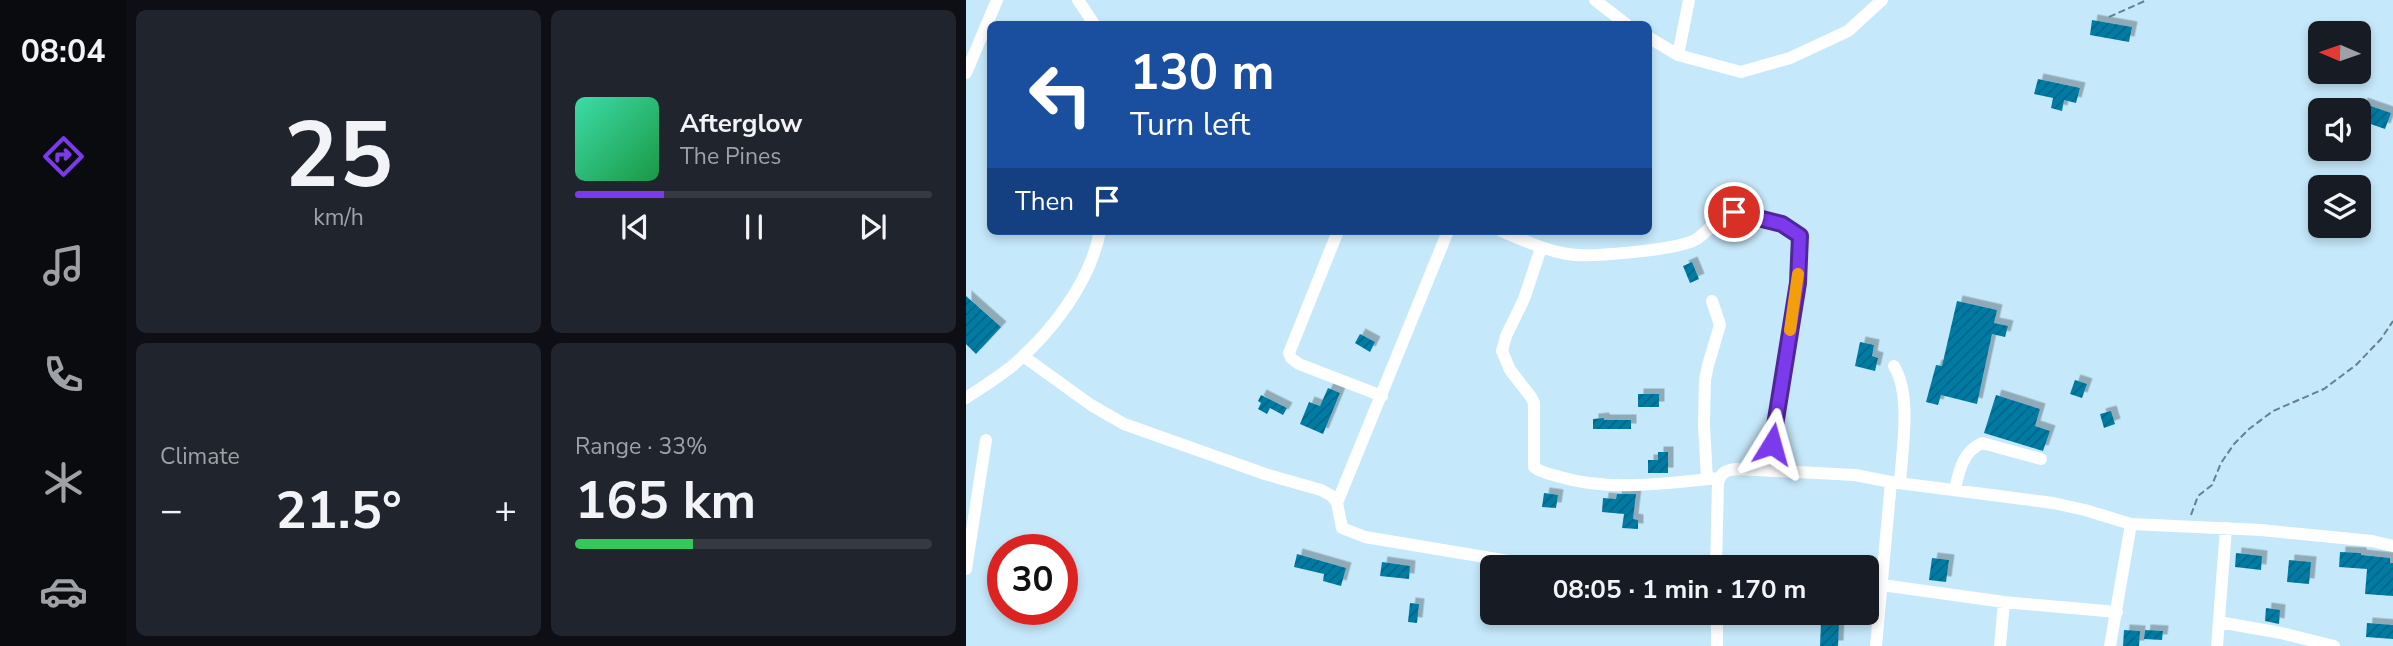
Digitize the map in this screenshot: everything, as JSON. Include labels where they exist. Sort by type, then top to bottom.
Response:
[{"type":"street","points":[[988,21],[997,0]]},
{"type":"street","points":[[1078,0],[1092,21]]},
{"type":"street","points":[[1595,0],[1622,21]]},
{"type":"street","points":[[1678,55],[1689,0]]},
{"type":"street","points":[[1652,39],[1678,55],[1741,72],[1790,58],[1848,32],[1882,0]]},
{"type":"street","points":[[966,73],[987,24]]},
{"type":"street","points":[[1510,235],[1541,248],[1573,255],[1682,246],[1708,233],[1729,212],[1782,224],[1800,236],[1798,283],[1768,470]]},
{"type":"street","points":[[966,398],[1010,368],[1043,337],[1079,286],[1099,235]]},
{"type":"street","points":[[1336,235],[1289,353],[1299,364],[1382,396]]},
{"type":"street","points":[[1337,503],[1446,235]]},
{"type":"street","points":[[1541,248],[1524,299],[1506,336],[1502,351],[1510,370],[1534,403],[1534,467],[1542,472],[1588,484],[1640,485],[1713,479],[1726,470],[1855,475],[2085,510],[2132,524],[2226,528],[2372,541],[2393,546]]},
{"type":"street","points":[[1712,301],[1720,324],[1707,365],[1704,425],[1717,504],[1716,555]]},
{"type":"street","points":[[1023,356],[1091,405],[1124,424],[1265,474],[1321,490],[1332,496],[1337,503],[1342,528],[1357,535],[1480,556]]},
{"type":"street","points":[[1876,646],[1903,394],[1894,366]]},
{"type":"street","points":[[966,569],[986,440]]},
{"type":"street","points":[[1955,489],[1964,460],[1976,445],[1982,443],[2041,459]]},
{"type":"street","points":[[2110,646],[2132,524]]},
{"type":"street","points":[[2217,646],[2226,528]]},
{"type":"street","points":[[1882,585],[2004,602],[2116,612]]},
{"type":"street","points":[[2000,646],[2004,602]]},
{"type":"street","points":[[2219,622],[2334,646]]},
{"type":"street","points":[[1717,625],[1717,646]]},
{"type":"path","points":[[2109,17],[2147,0]]},
{"type":"path","points":[[2185,527],[2198,496],[2213,484],[2221,463],[2234,444],[2273,411],[2324,389],[2356,365],[2381,339],[2393,321]]},
{"type":"building","points":[[2092,20],[2132,27],[2129,42],[2090,35]]},
{"type":"building","points":[[2038,79],[2080,88],[2076,103],[2064,100],[2062,111],[2051,108],[2053,98],[2034,94]]},
{"type":"building","points":[[2371,106],[2391,113],[2385,129],[2371,124]]},
{"type":"building","points":[[1692,262],[1699,279],[1690,283],[1683,266]]},
{"type":"building","points":[[966,296],[1001,327],[976,354],[966,344]]},
{"type":"building","points":[[1957,301],[1997,310],[1994,323],[2008,326],[2005,337],[1992,334],[1977,404],[1941,395],[1938,405],[1926,402],[1936,365],[1942,366]]},
{"type":"building","points":[[1360,334],[1375,342],[1370,352],[1355,343]]},
{"type":"building","points":[[1860,342],[1874,345],[1872,356],[1878,358],[1875,371],[1855,366]]},
{"type":"building","points":[[2075,380],[2087,384],[2082,398],[2070,394]]},
{"type":"building","points":[[1328,388],[1340,393],[1323,434],[1300,424],[1309,402],[1320,406]]},
{"type":"building","points":[[1638,394],[1659,394],[1659,407],[1638,407]]},
{"type":"building","points":[[1261,395],[1287,408],[1283,415],[1270,408],[1267,414],[1258,409]]},
{"type":"building","points":[[1996,395],[2040,409],[2035,426],[2050,431],[2043,451],[1984,433]]},
{"type":"building","points":[[2111,411],[2115,424],[2104,428],[2100,414]]},
{"type":"building","points":[[1593,419],[1631,420],[1631,429],[1593,429]]},
{"type":"building","points":[[1658,452],[1668,452],[1668,473],[1648,473],[1648,460],[1658,460]]},
{"type":"building","points":[[1544,493],[1558,495],[1556,508],[1542,507]]},
{"type":"building","points":[[1617,494],[1636,494],[1633,519],[1638,520],[1638,529],[1622,528],[1624,514],[1602,512],[1603,498],[1616,499]]},
{"type":"building","points":[[2340,552],[2390,558],[2390,563],[2393,563],[2393,596],[2365,594],[2367,569],[2339,567]]},
{"type":"building","points":[[2236,553],[2262,556],[2261,570],[2235,567]]},
{"type":"building","points":[[1297,554],[1346,568],[1341,586],[1323,581],[1324,574],[1294,567]]},
{"type":"building","points":[[1932,558],[1949,560],[1946,582],[1929,580]]},
{"type":"building","points":[[2289,560],[2311,562],[2309,584],[2287,582]]},
{"type":"building","points":[[1382,562],[1410,566],[1409,579],[1380,576]]},
{"type":"building","points":[[1410,603],[1419,604],[1417,623],[1408,622]]},
{"type":"building","points":[[2266,608],[2280,610],[2279,624],[2265,621]]},
{"type":"building","points":[[2367,623],[2393,625],[2393,639],[2366,637]]},
{"type":"building","points":[[1821,625],[1839,625],[1838,646],[1820,646]]},
{"type":"building","points":[[2124,630],[2140,631],[2139,646],[2123,646]]},
{"type":"building","points":[[2145,630],[2163,631],[2162,640],[2144,639]]},
{"type":"slow traffic","points":[[1790,330],[1798,274]]},
{"type":"route","points":[[1734,212],[1782,224],[1800,236],[1798,283],[1772,444]]}]
